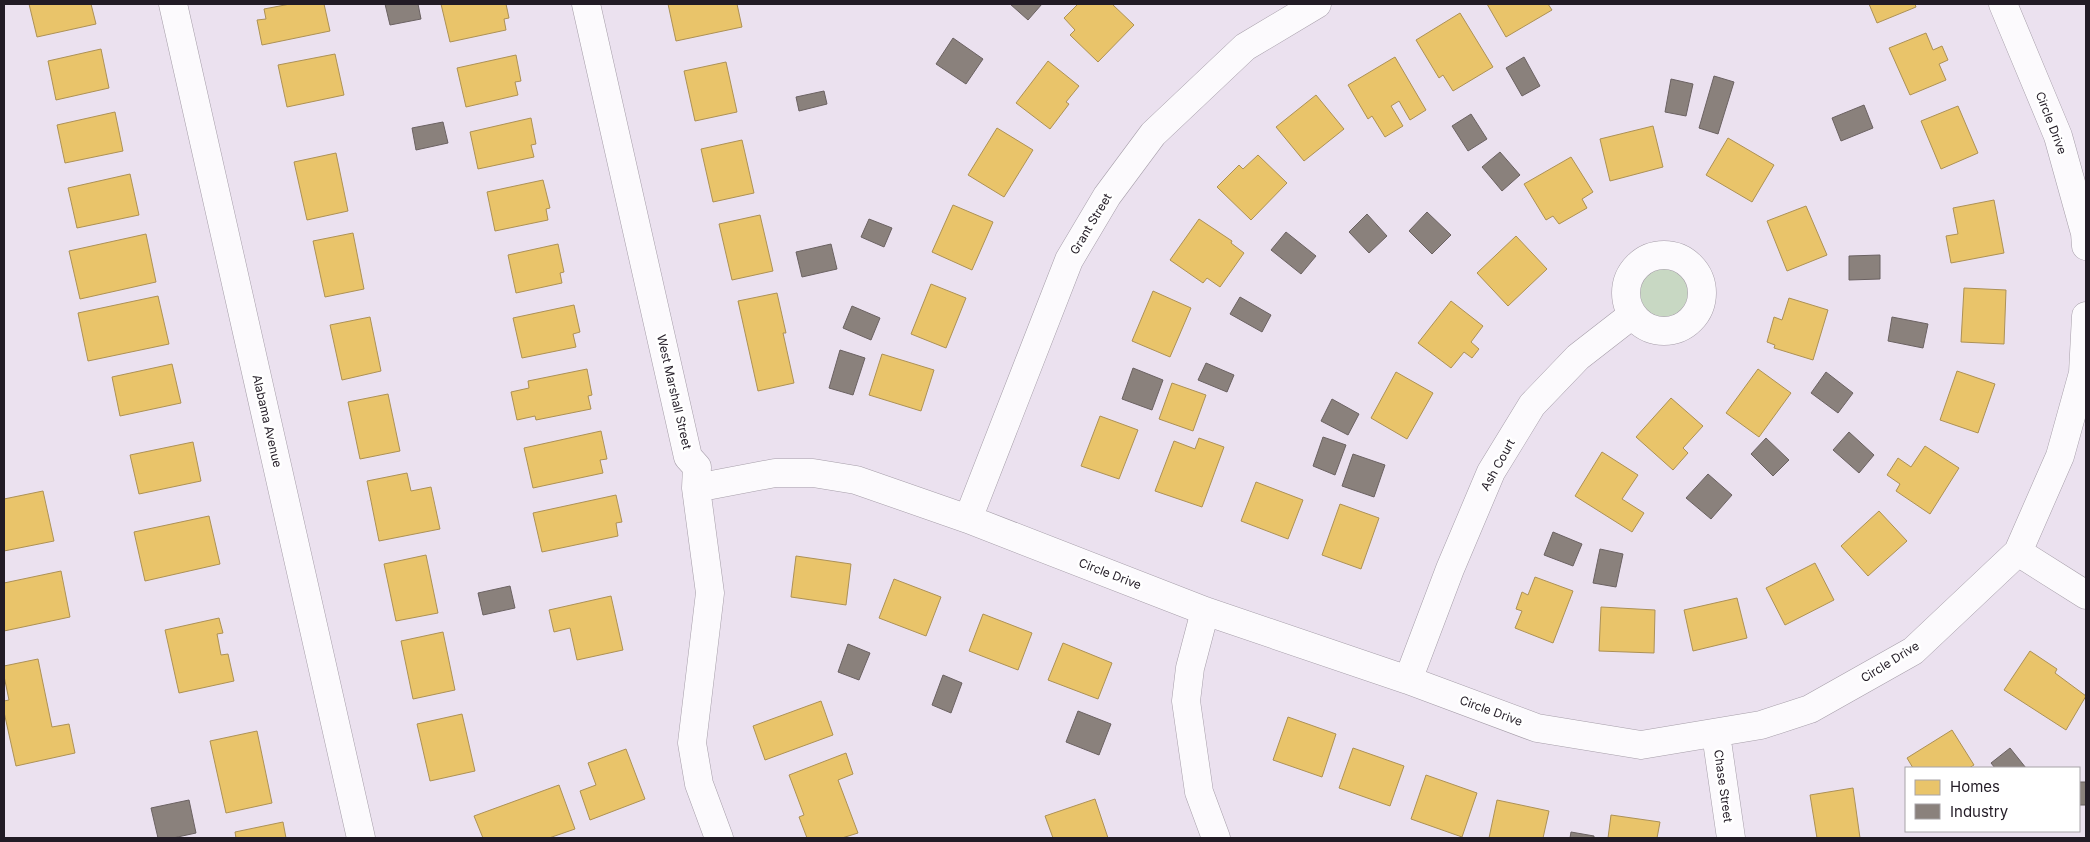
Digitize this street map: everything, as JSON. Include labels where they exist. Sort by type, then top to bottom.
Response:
[{"type":"street","name":"Alabama Avenue","points":[[173,4],[361,838]]},
{"type":"street","name":"West Marshall Street","points":[[586,4],[688,457],[697,467],[696,488],[710,593],[692,743],[699,784],[719,838]]},
{"type":"street","name":"Grant Street","points":[[968,520],[1069,260],[1107,196],[1153,134],[1245,47],[1317,4]]},
{"type":"street","name":"Circle Drive","points":[[2002,4],[2058,136],[2085,233],[2086,246]]},
{"type":"street","name":"Ash Court","points":[[1408,680],[1491,472],[1532,405],[1578,357],[1632,315]]},
{"type":"street","name":"Circle Drive","points":[[696,488],[775,472],[813,473],[856,480],[968,520],[1205,611],[1408,680],[1537,728],[1641,744],[1716,734],[1760,725],[1810,709],[1913,651],[2018,552],[2060,456],[2083,373],[2086,316]]},
{"type":"street","points":[[2018,552],[2086,595]]},
{"type":"street","points":[[1205,611],[1190,668],[1186,701],[1199,792],[1216,838]]},
{"type":"street","name":"Chase Street","points":[[1716,734],[1731,838]]},
{"type":"green space","points":[[1663,262],[1675,264],[1685,271],[1692,281],[1694,293],[1692,305],[1685,315],[1675,322],[1663,324],[1651,322],[1641,315],[1634,305],[1632,293],[1634,281],[1641,271],[1651,264]]},
{"type":"building: Homes","points":[[29,4],[91,4],[96,24],[37,37]]},
{"type":"building: Homes","points":[[290,4],[324,4],[330,31],[262,45],[257,20],[266,19],[264,9]]},
{"type":"building: Homes","points":[[441,4],[506,4],[509,18],[504,19],[506,30],[450,42]]},
{"type":"building: Homes","points":[[668,4],[737,4],[742,27],[676,41]]},
{"type":"building: Homes","points":[[1078,4],[1112,4],[1134,25],[1098,62],[1070,35],[1075,30],[1064,18]]},
{"type":"building: Homes","points":[[1487,4],[1548,4],[1552,10],[1506,37]]},
{"type":"building: Homes","points":[[1869,4],[1915,4],[1916,7],[1877,23]]},
{"type":"building: Homes","points":[[1460,13],[1493,67],[1453,91],[1443,75],[1439,78],[1416,40]]},
{"type":"building: Homes","points":[[1926,33],[1933,50],[1942,46],[1948,60],[1939,64],[1946,80],[1910,95],[1889,48]]},
{"type":"building: Homes","points":[[101,49],[109,88],[56,100],[48,61]]},
{"type":"building: Homes","points":[[335,54],[344,95],[287,107],[278,65]]},
{"type":"building: Homes","points":[[516,55],[521,81],[515,82],[518,95],[466,107],[457,68]]},
{"type":"building: Homes","points":[[1395,57],[1426,110],[1410,120],[1399,101],[1391,106],[1403,126],[1385,137],[1372,116],[1368,119],[1348,85]]},
{"type":"building: Homes","points":[[1048,61],[1079,86],[1066,102],[1069,104],[1050,129],[1016,103]]},
{"type":"building: Homes","points":[[726,62],[737,112],[695,121],[684,71]]},
{"type":"building: Homes","points":[[1316,95],[1344,129],[1304,161],[1276,127]]},
{"type":"building: Homes","points":[[1958,106],[1978,153],[1941,169],[1921,121]]},
{"type":"building: Homes","points":[[115,112],[123,151],[65,163],[57,125]]},
{"type":"building: Homes","points":[[531,118],[536,144],[531,145],[534,157],[478,169],[470,132]]},
{"type":"building: Homes","points":[[1653,126],[1663,167],[1610,181],[1600,139]]},
{"type":"building: Homes","points":[[997,128],[1033,150],[1004,197],[968,175]]},
{"type":"building: Homes","points":[[1728,138],[1774,165],[1752,202],[1706,175]]},
{"type":"building: Homes","points":[[742,140],[754,193],[713,202],[701,149]]},
{"type":"building: Homes","points":[[336,153],[348,211],[307,220],[294,162]]},
{"type":"building: Homes","points":[[1258,155],[1287,183],[1251,220],[1217,187],[1239,165],[1243,169]]},
{"type":"building: Homes","points":[[1571,157],[1593,192],[1582,199],[1587,208],[1559,224],[1553,216],[1546,220],[1524,184]]},
{"type":"building: Homes","points":[[130,174],[139,215],[77,228],[68,188]]},
{"type":"building: Homes","points":[[543,180],[550,208],[546,209],[548,220],[495,231],[487,192]]},
{"type":"building: Homes","points":[[1994,200],[2004,253],[1951,263],[1946,236],[1958,234],[1953,208]]},
{"type":"building: Homes","points":[[953,205],[993,222],[972,270],[932,252]]},
{"type":"building: Homes","points":[[1806,206],[1827,255],[1787,271],[1767,221]]},
{"type":"building: Homes","points":[[760,215],[773,271],[732,280],[719,224]]},
{"type":"building: Homes","points":[[1199,219],[1232,241],[1231,243],[1244,253],[1220,287],[1207,278],[1203,283],[1170,260]]},
{"type":"building: Homes","points":[[353,233],[364,289],[325,297],[313,241]]},
{"type":"building: Homes","points":[[146,234],[156,282],[80,299],[69,251]]},
{"type":"building: Homes","points":[[1516,236],[1547,269],[1508,306],[1477,273]]},
{"type":"building: Homes","points":[[558,244],[564,272],[560,273],[562,283],[516,293],[508,255]]},
{"type":"building: Homes","points":[[931,284],[966,298],[946,348],[911,334]]},
{"type":"building: Homes","points":[[1964,288],[2006,290],[2004,344],[1961,342]]},
{"type":"building: Homes","points":[[1153,291],[1191,308],[1170,357],[1132,341]]},
{"type":"building: Homes","points":[[777,293],[786,333],[783,333],[794,383],[758,391],[738,301]]},
{"type":"building: Homes","points":[[158,296],[169,344],[88,361],[78,313]]},
{"type":"building: Homes","points":[[1789,298],[1828,310],[1813,360],[1774,348],[1775,345],[1767,342],[1774,317],[1782,320]]},
{"type":"building: Homes","points":[[1451,301],[1483,326],[1471,342],[1479,349],[1472,358],[1464,352],[1451,368],[1418,343]]},
{"type":"building: Homes","points":[[574,305],[580,332],[573,334],[576,347],[522,358],[513,318]]},
{"type":"building: Homes","points":[[370,317],[381,371],[342,380],[330,325]]},
{"type":"building: Homes","points":[[882,354],[934,370],[921,411],[869,395]]},
{"type":"building: Homes","points":[[172,364],[181,403],[120,416],[112,377]]},
{"type":"building: Homes","points":[[587,369],[592,395],[588,396],[591,409],[536,420],[535,416],[517,420],[511,392],[529,388],[528,381]]},
{"type":"building: Homes","points":[[1758,369],[1791,393],[1759,437],[1726,413]]},
{"type":"building: Homes","points":[[1957,371],[1995,384],[1978,433],[1940,420]]},
{"type":"building: Homes","points":[[1396,372],[1433,393],[1407,439],[1371,418]]},
{"type":"building: Homes","points":[[1172,383],[1206,395],[1193,431],[1159,419]]},
{"type":"building: Homes","points":[[388,394],[400,451],[360,459],[348,402]]},
{"type":"building: Homes","points":[[1671,398],[1703,426],[1683,448],[1688,453],[1673,470],[1636,437]]},
{"type":"building: Homes","points":[[1100,416],[1138,430],[1119,479],[1081,466]]},
{"type":"building: Homes","points":[[601,431],[607,459],[600,460],[603,473],[533,488],[524,448]]},
{"type":"building: Homes","points":[[1199,438],[1224,447],[1202,507],[1155,491],[1174,441],[1195,449]]},
{"type":"building: Homes","points":[[193,442],[201,481],[139,494],[130,455]]},
{"type":"building: Homes","points":[[1925,446],[1959,468],[1930,514],[1896,491],[1900,484],[1887,475],[1898,458],[1911,467]]},
{"type":"building: Homes","points":[[1602,452],[1638,475],[1622,499],[1644,513],[1632,532],[1575,496]]},
{"type":"building: Homes","points":[[407,473],[411,491],[431,487],[440,529],[379,541],[367,481]]},
{"type":"building: Homes","points":[[1256,482],[1303,500],[1288,539],[1241,521]]},
{"type":"building: Homes","points":[[43,491],[54,541],[4,551],[4,499]]},
{"type":"building: Homes","points":[[616,495],[622,522],[616,523],[618,536],[542,552],[533,513]]},
{"type":"building: Homes","points":[[1340,504],[1379,518],[1361,569],[1322,555]]},
{"type":"building: Homes","points":[[1879,511],[1907,541],[1868,576],[1841,546]]},
{"type":"building: Homes","points":[[209,516],[220,564],[145,581],[134,532]]},
{"type":"building: Homes","points":[[426,555],[438,613],[396,621],[384,564]]},
{"type":"building: Homes","points":[[796,556],[851,564],[846,605],[791,597]]},
{"type":"building: Homes","points":[[1815,563],[1834,600],[1785,625],[1766,588]]},
{"type":"building: Homes","points":[[61,571],[70,617],[4,631],[4,583]]},
{"type":"building: Homes","points":[[1535,577],[1573,591],[1553,643],[1515,628],[1522,611],[1516,609],[1522,592],[1528,595]]},
{"type":"building: Homes","points":[[894,579],[941,597],[926,636],[879,618]]},
{"type":"building: Homes","points":[[611,596],[623,650],[577,660],[570,628],[554,632],[549,610]]},
{"type":"building: Homes","points":[[1737,598],[1747,638],[1693,651],[1684,610]]},
{"type":"building: Homes","points":[[1601,607],[1655,610],[1654,653],[1599,651]]},
{"type":"building: Homes","points":[[983,614],[1032,633],[1018,670],[969,651]]},
{"type":"building: Homes","points":[[219,618],[223,633],[217,634],[221,655],[228,654],[234,681],[179,693],[165,630]]},
{"type":"building: Homes","points":[[443,632],[455,690],[413,699],[401,641]]},
{"type":"building: Homes","points":[[1063,643],[1112,663],[1098,699],[1048,680]]},
{"type":"building: Homes","points":[[2030,651],[2057,669],[2055,673],[2086,696],[2066,730],[2004,690]]},
{"type":"building: Homes","points":[[38,659],[52,727],[69,724],[75,753],[16,766],[4,712],[4,701],[9,700],[4,666]]},
{"type":"building: Homes","points":[[821,701],[833,735],[765,760],[753,726]]},
{"type":"building: Homes","points":[[462,714],[475,771],[430,781],[417,724]]},
{"type":"building: Homes","points":[[1288,717],[1336,734],[1322,777],[1273,760]]},
{"type":"building: Homes","points":[[1952,730],[1974,765],[1971,767],[1912,767],[1907,758]]},
{"type":"building: Homes","points":[[257,731],[272,803],[226,813],[210,741]]},
{"type":"building: Homes","points":[[1353,748],[1404,766],[1390,806],[1339,788]]},
{"type":"building: Homes","points":[[626,749],[645,799],[590,820],[580,791],[596,785],[588,763]]},
{"type":"building: Homes","points":[[846,753],[853,774],[838,780],[858,833],[842,838],[807,838],[799,817],[804,815],[789,775]]},
{"type":"building: Homes","points":[[1426,775],[1477,793],[1462,837],[1411,819]]},
{"type":"building: Homes","points":[[559,785],[575,829],[549,838],[483,838],[474,816]]},
{"type":"building: Homes","points":[[1853,788],[1860,838],[1817,838],[1810,795]]},
{"type":"building: Homes","points":[[1095,799],[1108,838],[1053,838],[1045,816]]},
{"type":"building: Homes","points":[[1497,800],[1549,811],[1543,838],[1489,838]]},
{"type":"building: Homes","points":[[1611,815],[1660,822],[1657,838],[1608,838]]},
{"type":"building: Homes","points":[[283,822],[286,838],[236,838],[235,832]]},
{"type":"building: Industry","points":[[385,4],[418,4],[421,19],[390,25]]},
{"type":"building: Industry","points":[[1010,4],[1042,4],[1028,20]]},
{"type":"building: Industry","points":[[953,38],[983,59],[966,84],[936,64]]},
{"type":"building: Industry","points":[[1524,57],[1540,86],[1522,96],[1506,68]]},
{"type":"building: Industry","points":[[1714,76],[1734,82],[1718,134],[1699,128]]},
{"type":"building: Industry","points":[[1671,79],[1693,84],[1686,116],[1665,112]]},
{"type":"building: Industry","points":[[824,91],[827,104],[799,111],[796,97]]},
{"type":"building: Industry","points":[[1864,105],[1873,128],[1841,141],[1832,118]]},
{"type":"building: Industry","points":[[1471,114],[1487,139],[1468,151],[1452,126]]},
{"type":"building: Industry","points":[[443,122],[448,143],[416,150],[412,128]]},
{"type":"building: Industry","points":[[1500,152],[1520,175],[1502,191],[1482,167]]},
{"type":"building: Industry","points":[[1427,212],[1451,235],[1432,254],[1409,231]]},
{"type":"building: Industry","points":[[1367,214],[1387,236],[1369,253],[1349,232]]},
{"type":"building: Industry","points":[[869,219],[892,228],[884,247],[861,237]]},
{"type":"building: Industry","points":[[1286,232],[1316,256],[1301,274],[1271,250]]},
{"type":"building: Industry","points":[[831,244],[837,269],[802,277],[796,252]]},
{"type":"building: Industry","points":[[1880,255],[1880,279],[1849,280],[1849,256]]},
{"type":"building: Industry","points":[[1240,297],[1271,315],[1262,332],[1230,314]]},
{"type":"building: Industry","points":[[852,306],[880,318],[871,340],[843,328]]},
{"type":"building: Industry","points":[[1892,317],[1928,324],[1923,348],[1888,341]]},
{"type":"building: Industry","points":[[840,350],[865,358],[853,395],[829,388]]},
{"type":"building: Industry","points":[[1206,363],[1234,375],[1227,392],[1198,380]]},
{"type":"building: Industry","points":[[1133,368],[1163,380],[1152,410],[1122,399]]},
{"type":"building: Industry","points":[[1826,372],[1853,393],[1838,413],[1811,393]]},
{"type":"building: Industry","points":[[1332,399],[1359,414],[1348,435],[1321,421]]},
{"type":"building: Industry","points":[[1849,432],[1874,455],[1859,473],[1833,450]]},
{"type":"building: Industry","points":[[1323,437],[1346,445],[1335,475],[1313,466]]},
{"type":"building: Industry","points":[[1766,438],[1789,460],[1773,476],[1751,454]]},
{"type":"building: Industry","points":[[1353,454],[1385,465],[1374,497],[1342,486]]},
{"type":"building: Industry","points":[[1708,474],[1732,495],[1711,519],[1686,498]]},
{"type":"building: Industry","points":[[1553,532],[1582,544],[1573,566],[1544,555]]},
{"type":"building: Industry","points":[[1600,549],[1623,554],[1616,587],[1593,583]]},
{"type":"building: Industry","points":[[510,586],[515,608],[483,615],[478,593]]},
{"type":"building: Industry","points":[[848,644],[870,653],[859,680],[838,672]]},
{"type":"building: Industry","points":[[943,675],[962,683],[951,713],[932,705]]},
{"type":"building: Industry","points":[[1078,711],[1111,724],[1099,755],[1066,742]]},
{"type":"building: Industry","points":[[2010,748],[2025,767],[1994,767],[1991,763]]},
{"type":"building: Industry","points":[[2080,782],[2086,782],[2086,805],[2080,805]]},
{"type":"building: Industry","points":[[189,800],[196,833],[173,838],[158,838],[151,808]]},
{"type":"building: Industry","points":[[1571,832],[1594,836],[1594,838],[1570,838]]}]
